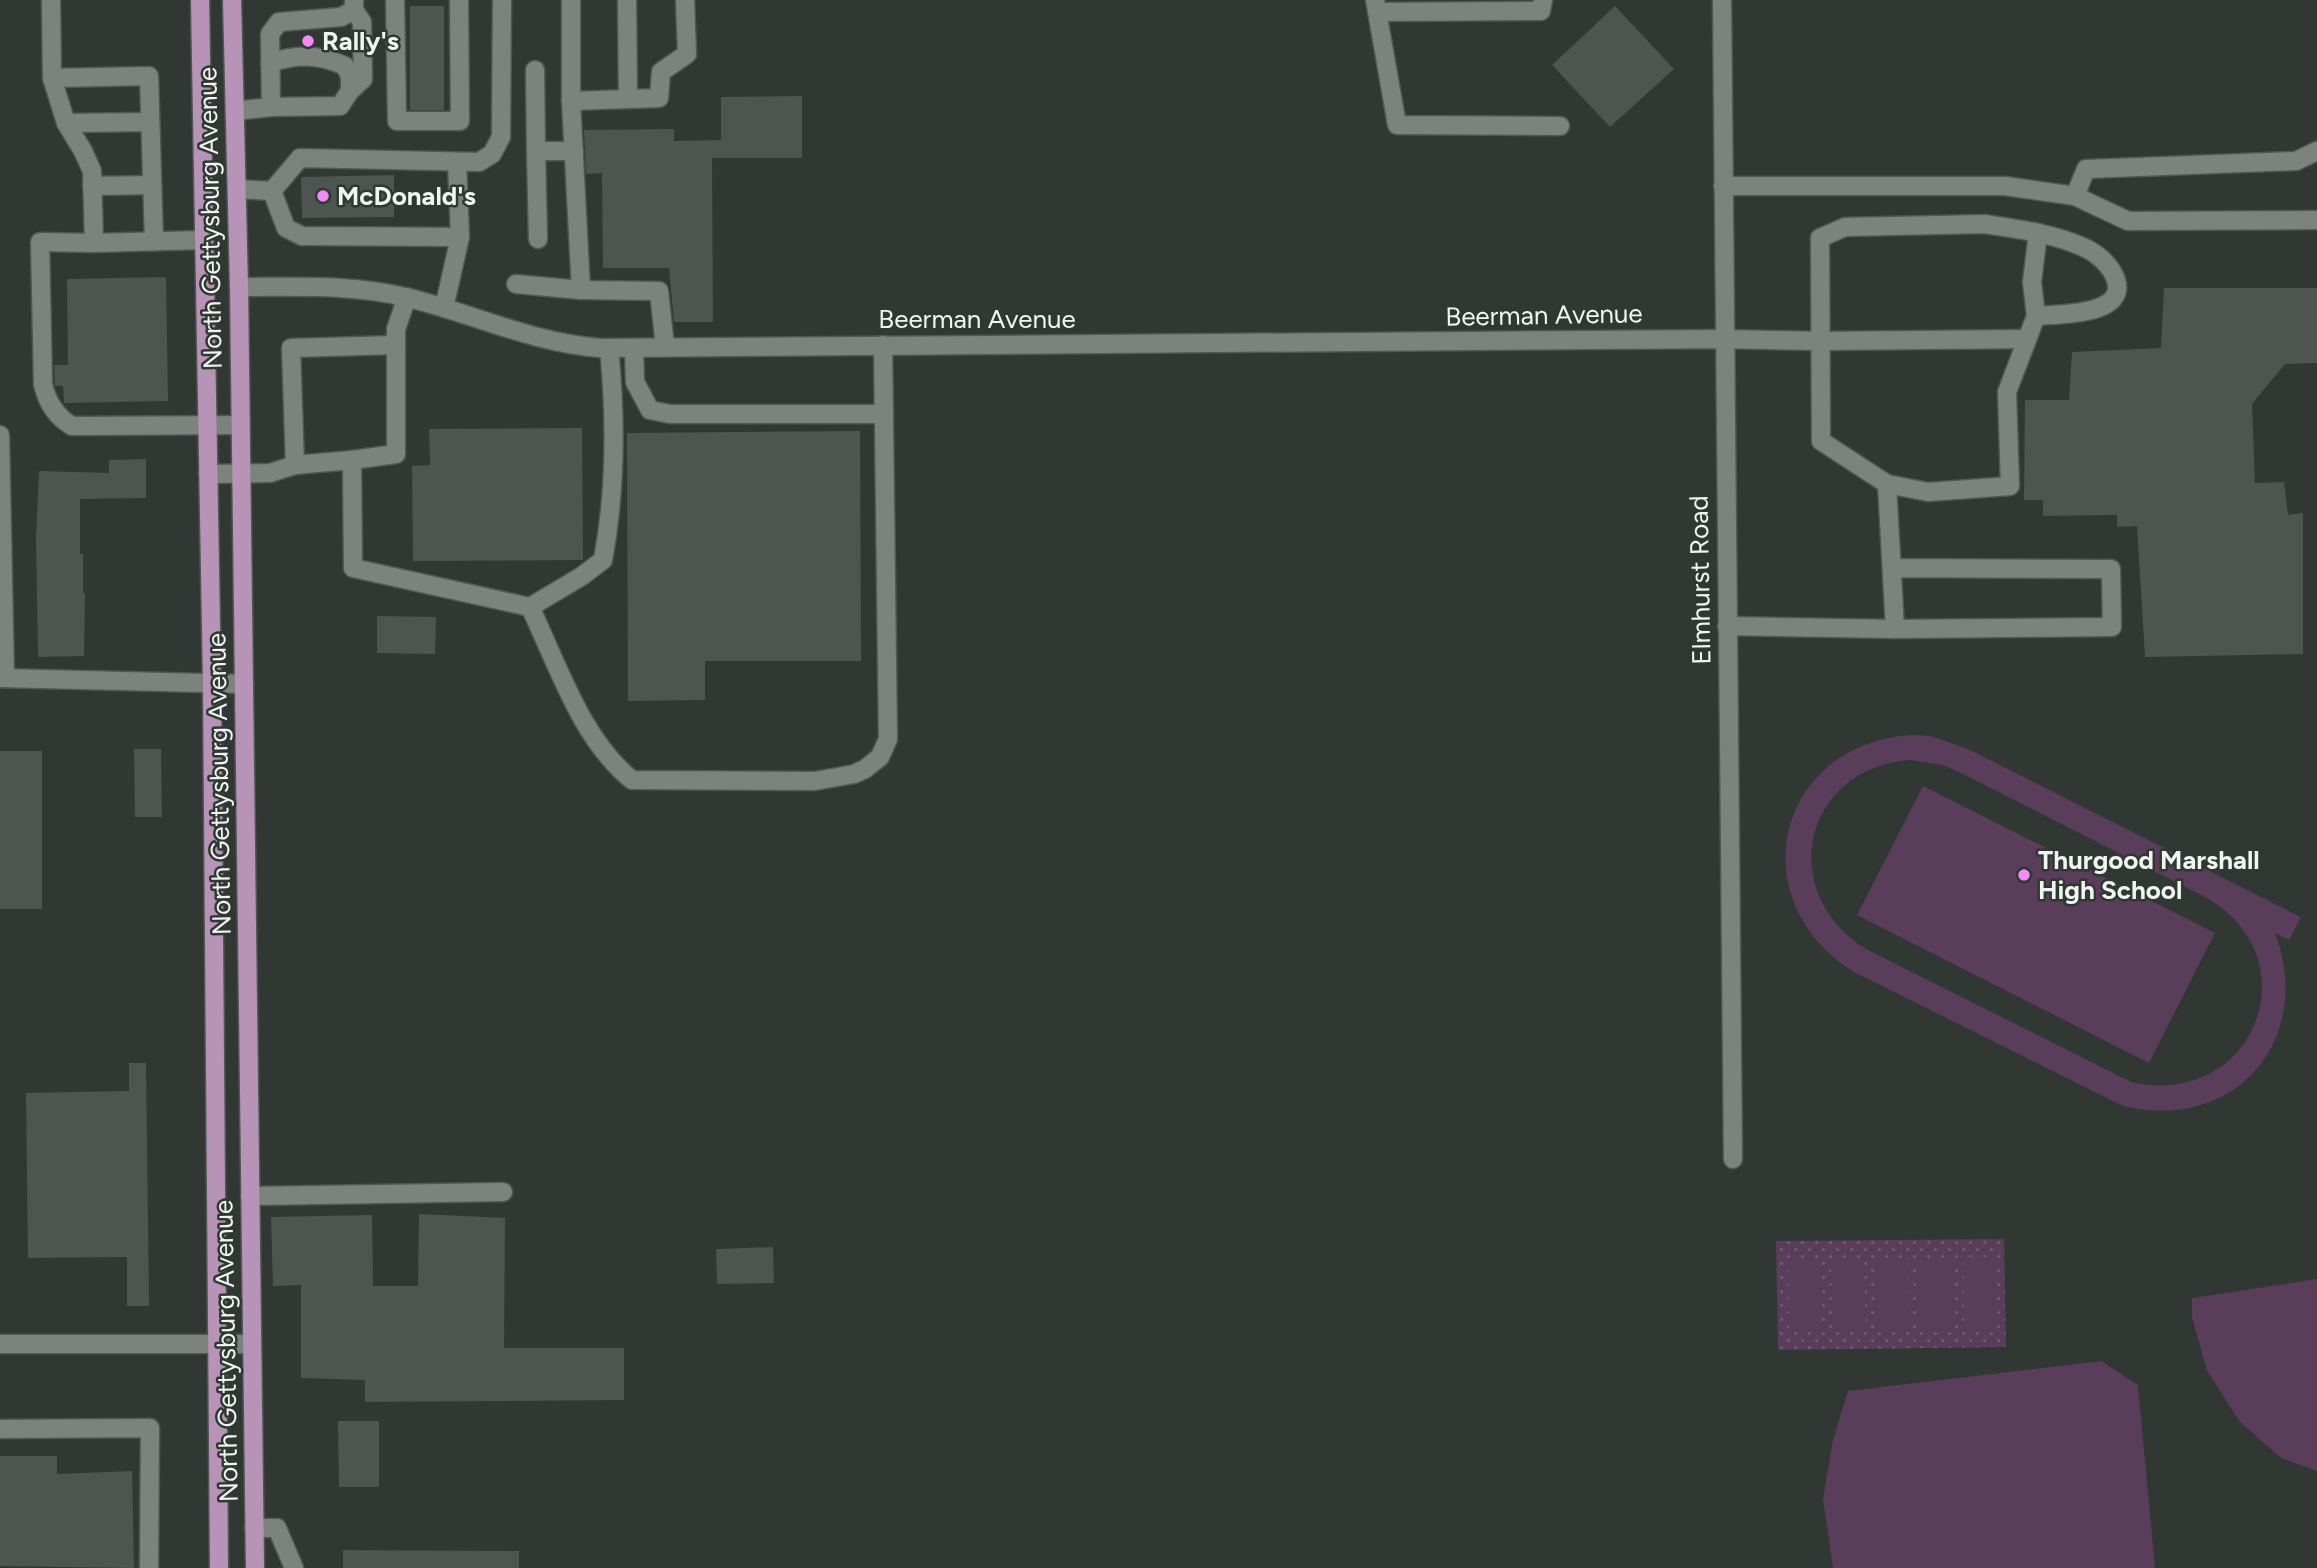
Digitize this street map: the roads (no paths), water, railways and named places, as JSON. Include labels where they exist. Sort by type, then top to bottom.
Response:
[{"type":"main road","name":"North Gettysburg Avenue","points":[[200,0],[212,683],[219,1568]]},
{"type":"main road","name":"North Gettysburg Avenue","points":[[232,0],[239,287],[255,1568]]},
{"type":"street","points":[[51,0],[52,78],[66,123],[92,171],[94,243]]},
{"type":"street","points":[[395,0],[397,121],[460,121],[459,0]]},
{"type":"street","points":[[272,191],[300,158],[479,162],[492,154],[501,137],[502,0]]},
{"type":"street","points":[[571,0],[571,101],[581,290]]},
{"type":"street","points":[[627,0],[628,99]]},
{"type":"street","points":[[571,101],[659,98],[661,72],[687,54],[685,0]]},
{"type":"street","name":"Elmhurst Road","points":[[1722,0],[1734,1159]]},
{"type":"street","points":[[235,111],[271,107],[340,106],[363,79],[362,22],[354,5],[341,18],[279,22],[270,34],[271,107]]},
{"type":"street","points":[[1542,6],[1377,6],[1397,125],[1560,126]]},
{"type":"street","points":[[270,63],[291,56],[315,55],[332,60],[345,66],[350,76],[350,92]]},
{"type":"street","points":[[535,69],[538,239]]},
{"type":"street","points":[[52,78],[149,76],[154,242]]},
{"type":"street","points":[[66,123],[150,122]]},
{"type":"street","points":[[537,151],[574,150]]},
{"type":"street","points":[[2075,196],[2087,169],[2296,161],[2317,150]]},
{"type":"street","points":[[444,308],[460,237],[457,162]]},
{"type":"street","points":[[92,186],[152,185]]},
{"type":"street","points":[[1723,186],[2004,186],[2075,196],[2129,221],[2317,220]]},
{"type":"street","points":[[236,189],[272,191]]},
{"type":"street","points":[[272,191],[286,228],[302,236],[460,237]]},
{"type":"street","points":[[2035,316],[2097,309],[2109,304],[2116,295],[2118,284],[2113,270],[2084,247],[2038,233],[1983,224],[1845,227],[1820,238],[1821,441],[1887,484],[1928,492],[2010,486],[2007,392],[2035,316],[2032,282],[2038,233]]},
{"type":"street","points":[[204,240],[40,243],[43,384],[47,400],[55,413],[72,426],[240,425]]},
{"type":"street","points":[[516,284],[581,290],[659,291],[665,347]]},
{"type":"street","name":"Beerman Avenue","points":[[239,287],[335,287],[407,297],[555,343],[610,348],[2026,339]]},
{"type":"street","points":[[208,474],[270,473],[295,465],[396,454],[396,329],[407,297]]},
{"type":"street","points":[[295,465],[291,348],[395,345]]},
{"type":"street","points":[[530,607],[584,723],[612,765],[632,780],[816,780],[854,774],[865,769],[880,757],[888,739],[883,345]]},
{"type":"street","points":[[352,460],[353,568],[530,607],[603,560],[611,513],[615,409],[610,348]]},
{"type":"street","points":[[634,348],[635,382],[650,410],[670,414],[884,414]]},
{"type":"street","points":[[0,435],[3,678],[244,684]]},
{"type":"street","points":[[1887,484],[1895,629]]},
{"type":"street","points":[[1727,626],[1895,629],[2112,627],[2110,569],[1892,568]]},
{"type":"street","points":[[250,1196],[503,1192]]},
{"type":"street","points":[[0,1344],[252,1345]]},
{"type":"street","points":[[0,1429],[150,1428],[149,1568]]},
{"type":"street","points":[[254,1528],[277,1528],[294,1568]]},
{"type":"place","name":"Rally's","points":[[308,41]]},
{"type":"place","name":"McDonald's","points":[[323,196]]},
{"type":"place","name":"Thurgood Marshall High School","points":[[2024,875]]}]
